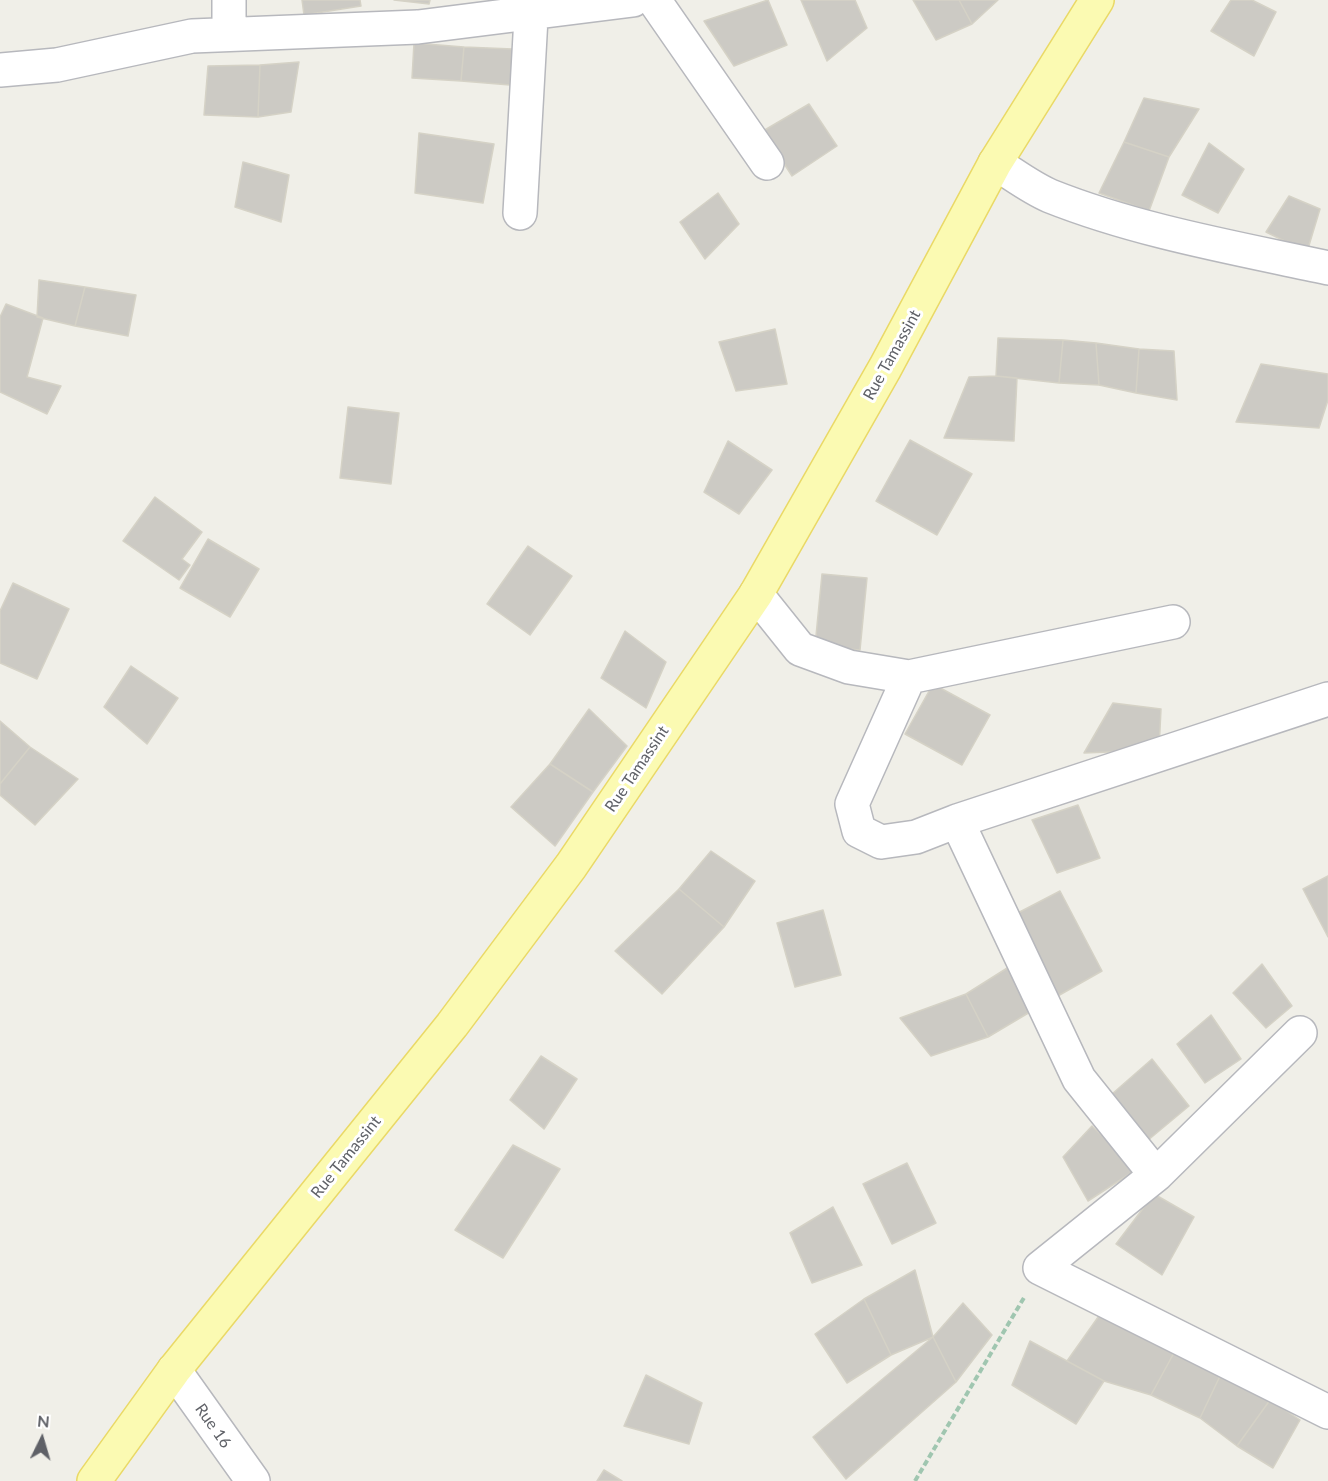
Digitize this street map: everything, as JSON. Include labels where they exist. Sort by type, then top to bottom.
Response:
[{"type":"main road","name":"Rue Tamassint","points":[[94,1481],[174,1370],[466,1006],[571,866],[756,594],[885,368],[995,163],[1097,0]]},
{"type":"street","points":[[229,0],[229,33]]},
{"type":"street","points":[[0,70],[57,65],[192,36],[418,27],[532,7],[633,0]]},
{"type":"street","points":[[654,0],[767,163]]},
{"type":"street","points":[[520,213],[532,7]]},
{"type":"street","points":[[995,163],[1048,195],[1083,207],[1179,234],[1328,268]]},
{"type":"street","points":[[756,594],[800,649],[849,667],[909,677],[1173,622]]},
{"type":"street","points":[[909,677],[852,804],[859,831],[881,842],[916,837],[957,821],[1328,699]]},
{"type":"street","points":[[957,821],[1079,1079],[1156,1175]]},
{"type":"street","points":[[1300,1033],[1156,1175],[1040,1268],[1328,1412]]},
{"type":"street","name":"Rue 16","points":[[174,1370],[253,1481]]},
{"type":"path","points":[[915,1481],[1040,1268]]},
{"type":"building","points":[[302,0],[360,0],[361,6],[304,15]]},
{"type":"building","points":[[394,0],[430,0],[429,4]]},
{"type":"building","points":[[768,0],[787,45],[734,66],[704,21]]},
{"type":"building","points":[[801,0],[855,0],[867,28],[827,61]]},
{"type":"building","points":[[913,0],[959,0],[972,24],[936,40]]},
{"type":"building","points":[[959,0],[998,0],[972,24]]},
{"type":"building","points":[[1231,0],[1252,0],[1276,12],[1254,56],[1211,31]]},
{"type":"building","points":[[414,43],[464,47],[461,81],[412,78]]},
{"type":"building","points":[[464,47],[513,49],[510,85],[461,81]]},
{"type":"building","points":[[299,62],[291,112],[258,117],[260,65]]},
{"type":"building","points":[[260,65],[258,117],[204,115],[208,66]]},
{"type":"building","points":[[1144,98],[1199,109],[1169,157],[1124,142]]},
{"type":"building","points":[[809,104],[837,146],[792,176],[763,131]]},
{"type":"building","points":[[419,133],[494,144],[483,203],[415,193]]},
{"type":"building","points":[[1124,142],[1169,157],[1149,211],[1099,193]]},
{"type":"building","points":[[1209,143],[1244,169],[1218,213],[1182,195]]},
{"type":"building","points":[[243,162],[289,175],[281,222],[235,207]]},
{"type":"building","points":[[718,193],[739,224],[705,259],[680,222]]},
{"type":"building","points":[[1289,196],[1320,209],[1307,252],[1266,232]]},
{"type":"building","points":[[39,280],[85,287],[75,326],[37,317]]},
{"type":"building","points":[[85,287],[136,295],[128,336],[75,326]]},
{"type":"building","points":[[6,304],[43,318],[27,377],[61,386],[47,414],[0,392],[0,317]]},
{"type":"building","points":[[775,329],[787,384],[736,391],[719,342]]},
{"type":"building","points":[[998,338],[1063,340],[1059,383],[996,376]]},
{"type":"building","points":[[1063,340],[1096,343],[1099,385],[1059,383]]},
{"type":"building","points":[[1096,343],[1139,349],[1136,393],[1099,385]]},
{"type":"building","points":[[1139,349],[1174,351],[1177,400],[1136,393]]},
{"type":"building","points":[[1261,364],[1328,374],[1328,400],[1319,428],[1236,422]]},
{"type":"building","points":[[969,377],[1017,378],[1014,441],[944,438]]},
{"type":"building","points":[[348,407],[399,413],[391,484],[340,478]]},
{"type":"building","points":[[910,440],[972,474],[937,535],[876,501]]},
{"type":"building","points":[[728,441],[772,470],[739,514],[704,492]]},
{"type":"building","points":[[155,497],[202,532],[182,559],[190,565],[179,580],[123,541]]},
{"type":"building","points":[[208,539],[259,569],[230,617],[180,588]]},
{"type":"building","points":[[528,546],[572,576],[530,635],[487,604]]},
{"type":"building","points":[[822,574],[867,578],[860,650],[815,646]]},
{"type":"building","points":[[13,583],[69,609],[37,679],[0,663],[0,611]]},
{"type":"building","points":[[625,631],[666,662],[646,708],[601,678]]},
{"type":"building","points":[[131,666],[178,698],[147,744],[104,707]]},
{"type":"building","points":[[933,684],[990,715],[962,765],[905,734]]},
{"type":"building","points":[[1113,703],[1161,709],[1159,750],[1084,753]]},
{"type":"building","points":[[589,709],[627,746],[593,792],[550,764]]},
{"type":"building","points":[[0,721],[30,747],[0,784]]},
{"type":"building","points":[[30,747],[78,779],[35,825],[0,795],[0,784]]},
{"type":"building","points":[[550,764],[593,792],[555,846],[511,807]]},
{"type":"building","points":[[1078,805],[1100,858],[1057,873],[1032,820]]},
{"type":"building","points":[[711,851],[755,881],[724,927],[679,889]]},
{"type":"building","points":[[1328,876],[1328,937],[1303,889]]},
{"type":"building","points":[[679,889],[724,927],[662,994],[615,951]]},
{"type":"building","points":[[1060,891],[1102,971],[1056,997],[1012,916]]},
{"type":"building","points":[[823,910],[841,975],[795,987],[777,923]]},
{"type":"building","points":[[1262,964],[1292,1006],[1266,1028],[1233,993]]},
{"type":"building","points":[[1012,965],[1030,1012],[988,1037],[966,994]]},
{"type":"building","points":[[966,994],[988,1037],[931,1056],[900,1018]]},
{"type":"building","points":[[1211,1015],[1241,1059],[1205,1083],[1177,1044]]},
{"type":"building","points":[[541,1056],[577,1079],[544,1129],[510,1100]]},
{"type":"building","points":[[1152,1059],[1189,1106],[1147,1141],[1112,1094]]},
{"type":"building","points":[[1092,1126],[1137,1169],[1088,1201],[1063,1157]]},
{"type":"building","points":[[513,1145],[560,1169],[503,1258],[455,1230]]},
{"type":"building","points":[[907,1163],[936,1223],[892,1244],[863,1184]]},
{"type":"building","points":[[1154,1194],[1194,1217],[1162,1275],[1116,1244]]},
{"type":"building","points":[[833,1207],[862,1265],[812,1283],[790,1233]]},
{"type":"building","points":[[915,1270],[933,1337],[891,1355],[864,1299]]},
{"type":"building","points":[[864,1299],[891,1355],[847,1383],[815,1334]]},
{"type":"building","points":[[963,1303],[992,1335],[956,1382],[933,1337]]},
{"type":"building","points":[[1101,1313],[1175,1351],[1151,1395],[1104,1381],[1067,1361]]},
{"type":"building","points":[[933,1337],[956,1382],[846,1479],[813,1437]]},
{"type":"building","points":[[1030,1341],[1104,1381],[1076,1424],[1012,1385]]},
{"type":"building","points":[[1175,1351],[1221,1374],[1200,1418],[1151,1395]]},
{"type":"building","points":[[1221,1374],[1270,1400],[1237,1446],[1200,1418]]},
{"type":"building","points":[[646,1375],[702,1403],[689,1444],[624,1426]]},
{"type":"building","points":[[1270,1400],[1300,1420],[1273,1468],[1237,1446]]},
{"type":"building","points":[[604,1470],[622,1481],[597,1481]]}]
